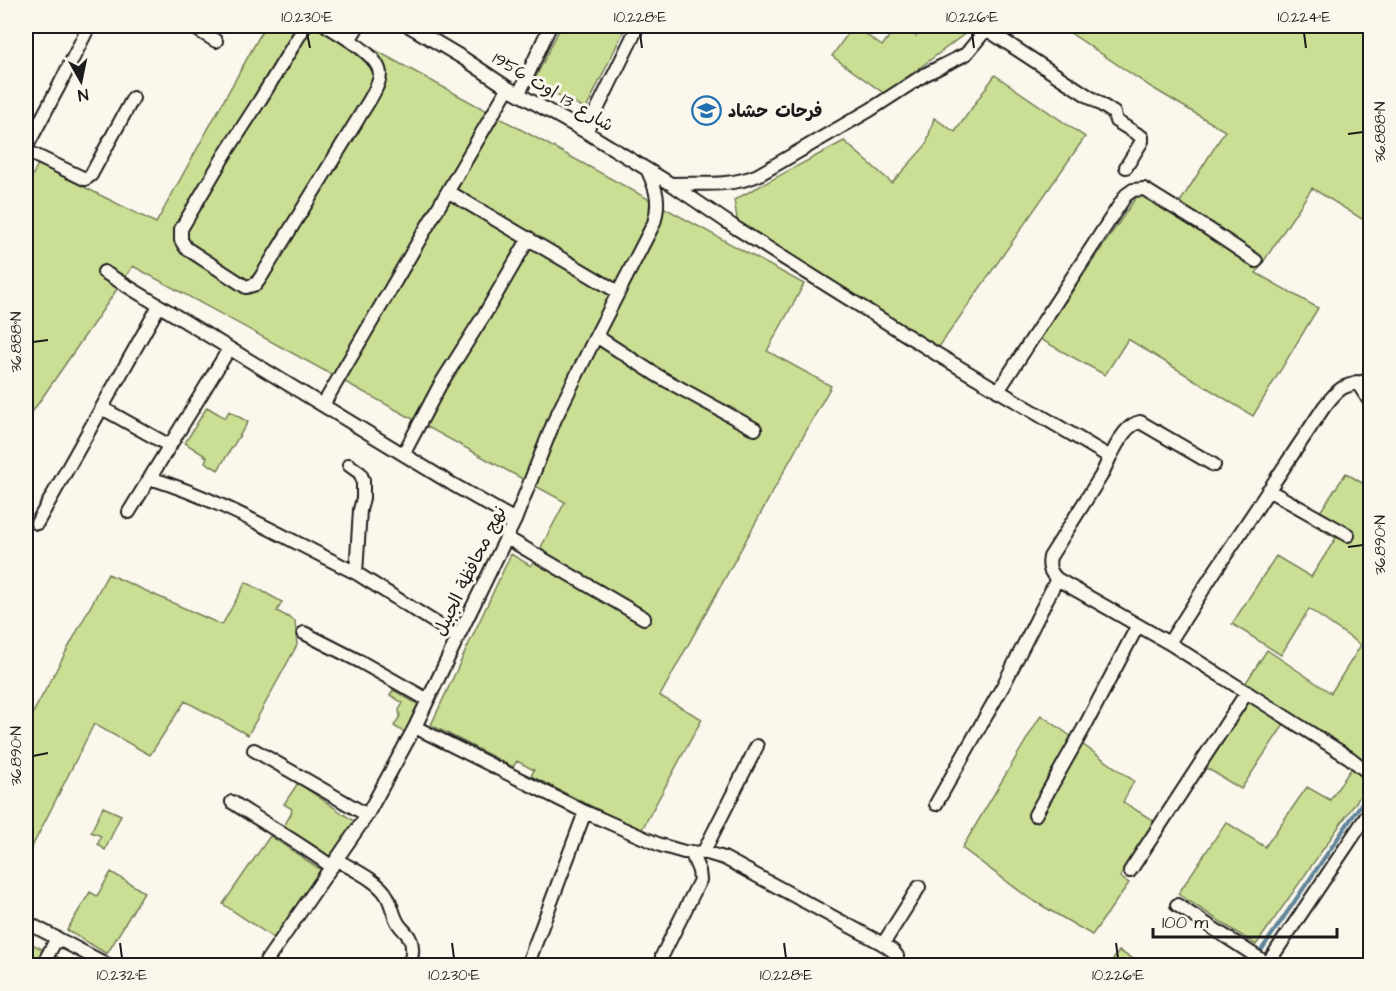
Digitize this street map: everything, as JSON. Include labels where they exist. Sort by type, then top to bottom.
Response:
[{"type":"street","points":[[89,26],[26,149],[85,178],[91,175],[133,98]]},
{"type":"street","points":[[191,26],[216,41]]},
{"type":"street","points":[[305,26],[224,156],[182,229],[182,240],[186,248],[246,287],[256,284],[261,277],[376,88],[380,76],[378,66],[369,56],[327,26]]},
{"type":"street","points":[[349,40],[358,26]]},
{"type":"street","name":"شارع 13 اوت 1956","points":[[410,26],[513,91],[586,132],[670,184],[794,265],[1110,457]]},
{"type":"street","points":[[323,405],[387,293],[513,91],[550,26]]},
{"type":"street","points":[[586,132],[638,26]]},
{"type":"street","points":[[670,184],[734,182],[758,175],[870,110],[924,75],[966,54],[988,27],[1114,113],[1116,121],[1142,137],[1142,141],[1126,167]]},
{"type":"street","name":"نهج محافظة الجبيل","points":[[263,966],[367,816],[416,727],[507,538],[555,419],[654,223],[658,210],[656,188],[648,171]]},
{"type":"street","points":[[998,390],[1126,195],[1133,190],[1144,189],[1256,261]]},
{"type":"street","points":[[448,192],[618,292]]},
{"type":"street","points":[[404,453],[440,385],[529,238]]},
{"type":"street","points":[[104,272],[515,520]]},
{"type":"street","points":[[37,523],[159,306]]},
{"type":"street","points":[[596,336],[658,376],[755,429]]},
{"type":"street","points":[[129,512],[229,349]]},
{"type":"street","points":[[1169,643],[1324,406],[1334,394],[1349,384],[1371,380]]},
{"type":"street","points":[[1357,382],[1371,402]]},
{"type":"street","points":[[102,408],[170,446]]},
{"type":"street","points":[[1214,465],[1140,422],[1134,423],[1110,457],[1101,476],[1050,557],[1049,569],[1058,579],[1169,643],[1350,758],[1371,774]]},
{"type":"street","points":[[349,465],[360,473],[363,480],[356,573]]},
{"type":"street","points":[[150,478],[189,491],[356,573],[458,637]]},
{"type":"street","points":[[1268,490],[1348,535]]},
{"type":"street","points":[[507,538],[644,618]]},
{"type":"street","points":[[936,804],[1003,686],[1058,579]]},
{"type":"street","points":[[1035,815],[1138,625]]},
{"type":"street","points":[[304,633],[428,700]]},
{"type":"street","points":[[1130,871],[1247,692]]},
{"type":"street","points":[[416,727],[585,812],[660,845],[724,858],[883,944],[897,956],[895,966]]},
{"type":"street","points":[[662,956],[699,880],[697,852],[757,746]]},
{"type":"street","points":[[254,750],[367,816]]},
{"type":"street","points":[[232,802],[314,854],[378,885],[386,893],[397,922],[411,939],[413,964]]},
{"type":"street","points":[[1177,905],[1267,965],[1371,811]]},
{"type":"street","points":[[527,966],[585,812]]},
{"type":"street","points":[[883,944],[919,887]]},
{"type":"street","points":[[26,922],[110,966]]},
{"type":"street","points":[[42,966],[57,938]]},
{"type":"green space","points":[[265,26],[331,26],[804,284],[767,351],[831,386],[660,696],[702,719],[641,831],[531,776],[534,770],[517,761],[513,767],[431,725],[511,554],[531,566],[565,502],[133,266],[26,421],[26,189],[38,164],[156,223]]},
{"type":"green space","points":[[561,26],[626,26],[586,109],[533,83]]},
{"type":"green space","points":[[846,26],[854,26],[882,46],[897,26],[902,26],[916,36],[924,26],[975,26],[885,94],[832,56],[851,29]]},
{"type":"green space","points":[[1060,26],[1370,26],[1370,224],[1312,188],[1256,273],[1318,308],[1253,416],[1128,339],[1105,375],[1040,339],[1143,187],[1177,207],[1225,131],[1151,87]]},
{"type":"green space","points":[[995,75],[1085,137],[932,357],[738,224],[734,200],[844,141],[892,183],[926,145],[934,118],[955,132]]},
{"type":"green space","points":[[207,407],[225,418],[229,411],[248,422],[218,470],[205,462],[207,457],[185,443]]},
{"type":"green space","points":[[1346,473],[1370,488],[1370,782],[1256,945],[1178,894],[1226,822],[1265,847],[1307,787],[1330,800],[1353,766],[1285,723],[1241,789],[1195,761],[1267,650],[1331,693],[1361,645],[1309,609],[1281,655],[1232,624],[1276,556],[1311,577],[1336,538],[1312,524]]},
{"type":"green space","points":[[108,574],[222,625],[246,582],[282,602],[277,611],[295,621],[297,645],[248,735],[185,701],[150,755],[94,724],[26,859],[26,726]]},
{"type":"green space","points":[[393,690],[421,706],[405,733],[394,726],[400,716],[399,710],[403,703],[390,695]]},
{"type":"green space","points":[[1041,715],[1134,781],[1123,802],[1154,821],[1120,877],[1129,883],[1092,935],[1029,898],[962,848]]},
{"type":"green space","points":[[298,783],[358,824],[329,859],[274,826],[276,822],[284,826],[291,814],[292,809],[284,804]]},
{"type":"green space","points":[[103,807],[121,815],[105,850],[98,844],[101,836],[91,832]]},
{"type":"green space","points":[[270,836],[321,870],[275,939],[223,904]]},
{"type":"green space","points":[[111,872],[144,892],[107,954],[67,930],[90,892],[97,896]]},
{"type":"green space","points":[[26,941],[72,964],[71,966],[26,965]]},
{"type":"green space","points":[[1119,951],[1144,965],[1109,965]]},
{"type":"waterway","points":[[1262,949],[1370,791]]},
{"type":"place","name":"فرحات حشاد","points":[[707,111]]}]
